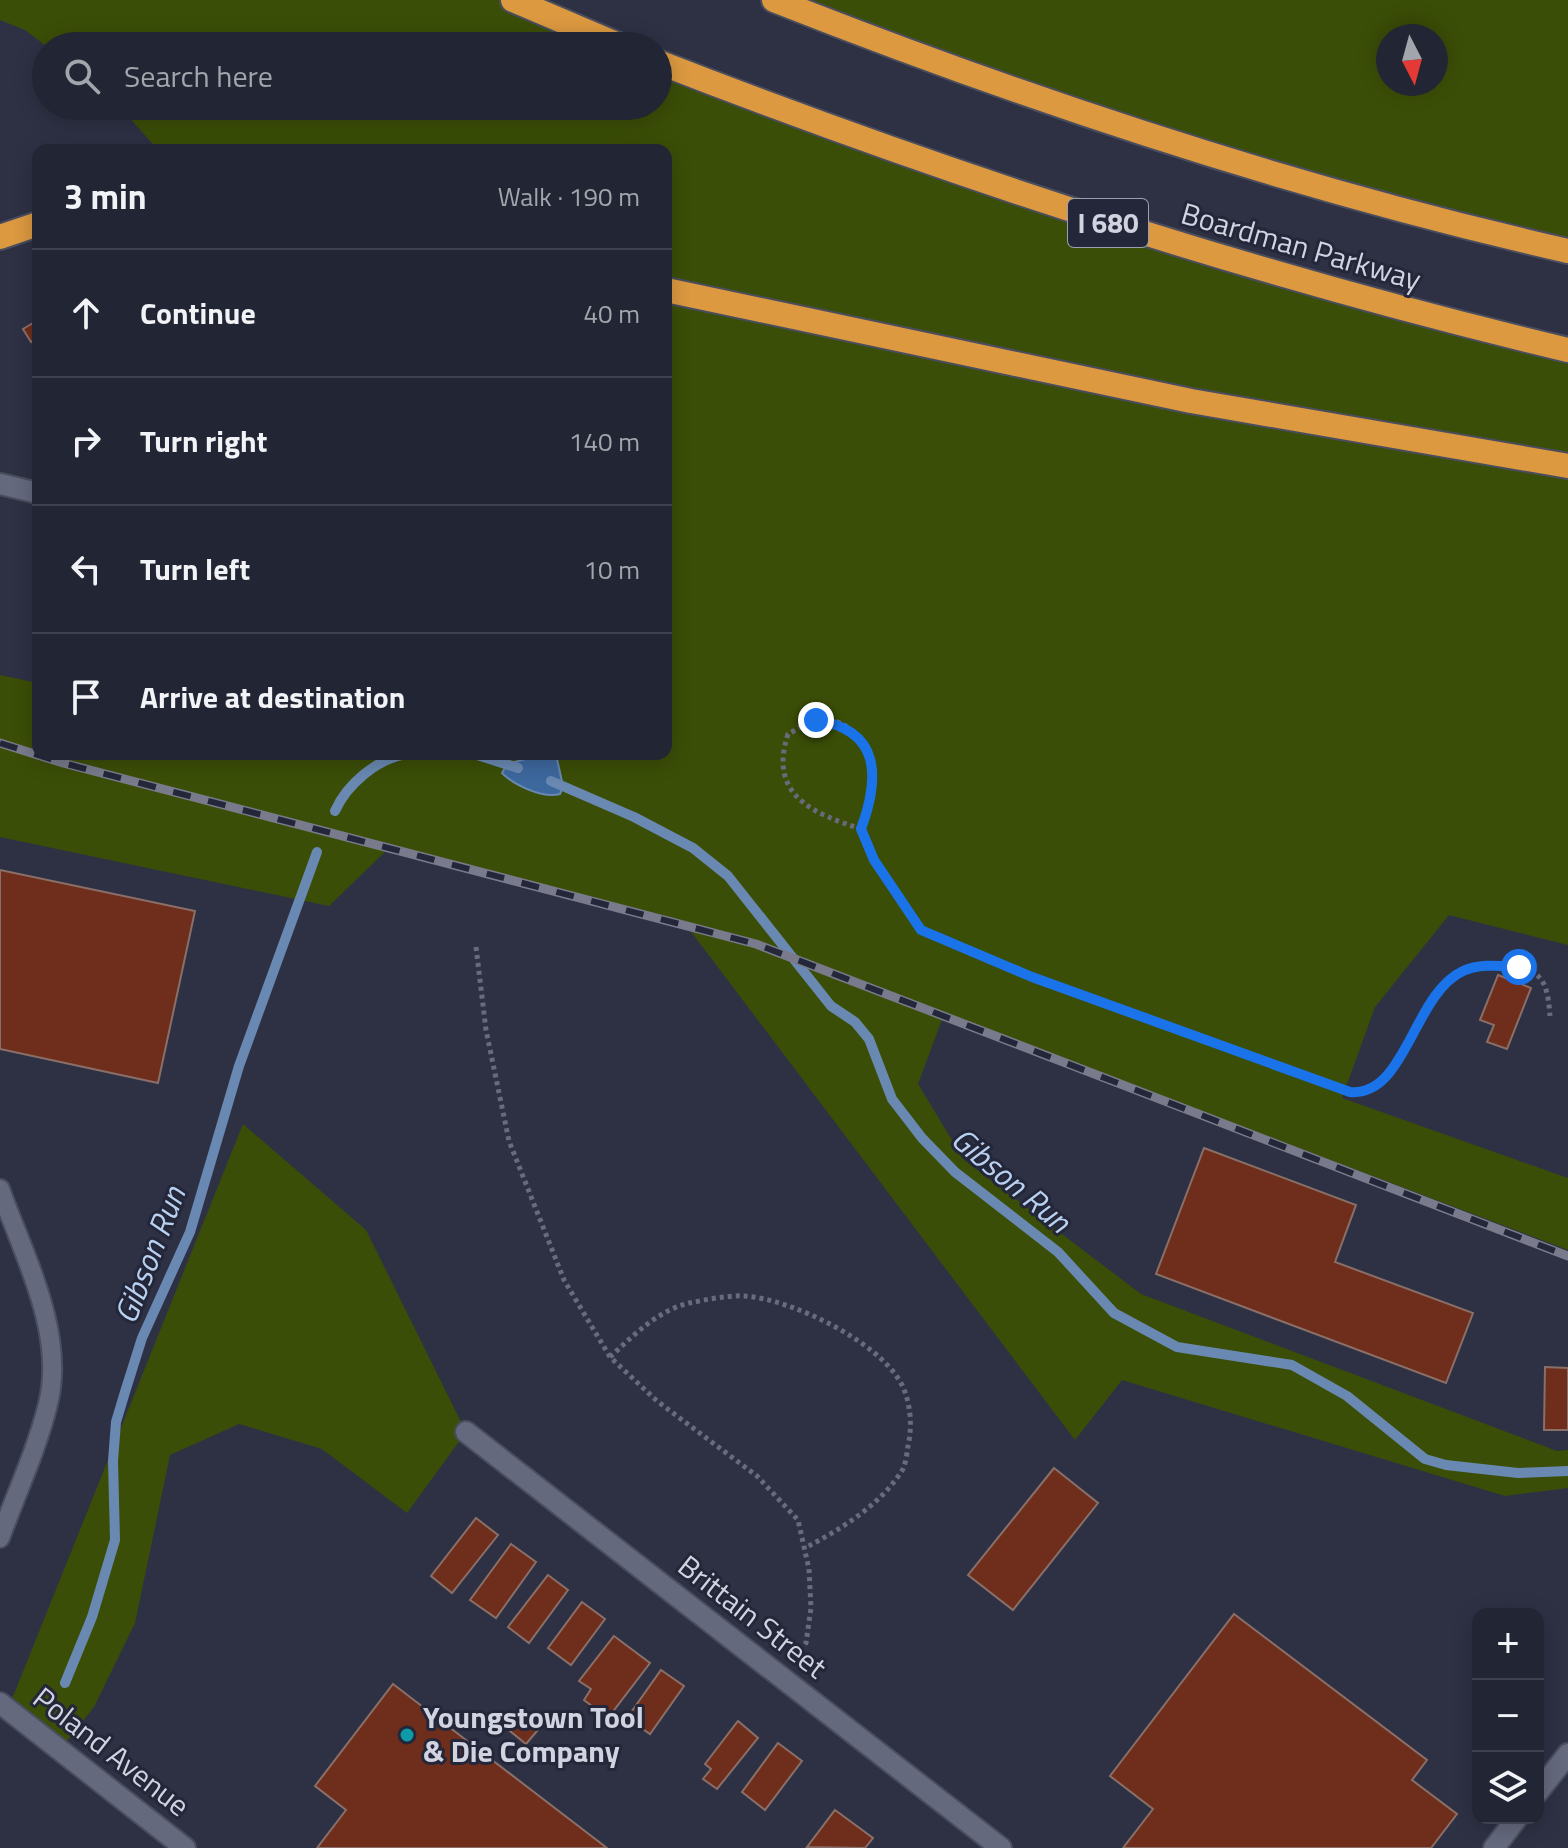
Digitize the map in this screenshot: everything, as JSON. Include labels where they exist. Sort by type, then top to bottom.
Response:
[{"type":"highway","points":[[513,0],[588,32]]},
{"type":"highway","name":"Boardman Parkway","points":[[774,0],[982,80],[1188,149],[1387,206],[1568,251]]},
{"type":"highway","points":[[782,0],[805,12]]},
{"type":"highway","name":"Boardman Parkway","points":[[672,67],[806,119],[1056,207],[1270,274],[1568,350]]},
{"type":"highway","points":[[0,237],[32,226]]},
{"type":"highway","points":[[672,291],[1191,401],[1568,466]]},
{"type":"street","points":[[0,484],[32,492]]},
{"type":"street","name":"Brittain Street","points":[[466,1432],[1001,1848]]},
{"type":"street","name":"Poland Avenue","points":[[0,1703],[185,1848]]},
{"type":"street","points":[[1544,1784],[1568,1754]]},
{"type":"street","points":[[1494,1848],[1512,1824]]},
{"type":"lane","points":[[0,1189],[37,1294],[49,1338],[52,1367],[49,1403],[7,1496],[0,1538]]},
{"type":"path","points":[[861,829],[803,806],[787,782],[781,756],[788,734],[816,720],[844,725],[862,740],[870,763],[873,797],[861,829],[874,860],[921,930],[1047,983],[1350,1092],[1364,1093],[1376,1088],[1393,1069],[1426,1007],[1448,980],[1466,970],[1519,967],[1538,976],[1549,998],[1550,1016]]},
{"type":"path","points":[[476,947],[486,1030],[509,1141],[564,1280],[610,1357],[657,1401],[757,1476],[798,1520],[805,1548],[811,1608],[806,1643],[782,1678]]},
{"type":"path","points":[[610,1357],[647,1322],[687,1304],[743,1296],[798,1308],[856,1340],[886,1364],[905,1390],[912,1429],[904,1467],[881,1498],[833,1533],[805,1548]]},
{"type":"green space","points":[[0,0],[513,0],[588,32],[32,32],[32,35],[0,20]]},
{"type":"green space","points":[[782,0],[1568,0],[1568,251],[1387,206]]},
{"type":"green space","points":[[672,67],[806,119],[1568,350],[1568,945],[1449,915],[1375,1007],[1342,1098],[1568,1178],[1568,1250],[944,1014],[918,1084],[964,1160],[1141,1294],[1557,1451],[1568,1450],[1568,1488],[1505,1496],[1122,1380],[1075,1440],[686,925],[389,848],[329,906],[0,837],[0,675],[32,682],[32,760],[555,760],[514,782],[552,796],[563,786],[557,760],[672,760],[672,144],[153,144],[131,120],[672,120]]},
{"type":"green space","points":[[243,1124],[366,1230],[466,1432],[407,1513],[322,1449],[239,1424],[170,1455],[135,1623],[94,1707],[60,1750],[8,1709]]},
{"type":"water","points":[[522,760],[557,760],[563,786],[560,794],[545,795],[514,782],[502,773],[507,764]]},
{"type":"building","points":[[32,324],[31,342],[23,329]]},
{"type":"building","points":[[0,870],[195,911],[158,1083],[0,1049]]},
{"type":"building","points":[[1498,975],[1531,988],[1507,1049],[1487,1042],[1494,1025],[1480,1020]]},
{"type":"building","points":[[1204,1148],[1356,1205],[1335,1262],[1473,1313],[1446,1383],[1156,1274]]},
{"type":"building","points":[[1545,1367],[1568,1368],[1568,1430],[1544,1430]]},
{"type":"building","points":[[1054,1468],[1098,1503],[1013,1610],[968,1575]]},
{"type":"building","points":[[476,1518],[498,1535],[452,1593],[431,1576]]},
{"type":"building","points":[[511,1544],[536,1562],[496,1618],[470,1600]]},
{"type":"building","points":[[548,1575],[568,1590],[529,1643],[508,1627]]},
{"type":"building","points":[[582,1602],[605,1619],[571,1665],[548,1648]]},
{"type":"building","points":[[1234,1614],[1427,1760],[1412,1780],[1457,1814],[1431,1848],[1123,1848],[1153,1809],[1110,1776]]},
{"type":"building","points":[[614,1636],[650,1663],[608,1718],[584,1700],[591,1689],[579,1681]]},
{"type":"building","points":[[661,1670],[684,1686],[650,1734],[627,1718]]},
{"type":"building","name":"Youngstown Tool & Die Company","points":[[393,1684],[607,1848],[317,1848],[346,1810],[315,1786]]},
{"type":"building","points":[[526,1711],[542,1725],[526,1744],[510,1731]]},
{"type":"building","points":[[738,1721],[758,1738],[717,1789],[703,1779],[711,1769],[705,1764]]},
{"type":"building","points":[[778,1743],[802,1761],[765,1810],[742,1792]]},
{"type":"building","points":[[835,1810],[873,1838],[865,1848],[807,1847]]},
{"type":"waterway","name":"Gibson Run","points":[[335,811],[355,782],[387,760]]},
{"type":"waterway","name":"Gibson Run","points":[[493,760],[518,768]]},
{"type":"waterway","name":"Gibson Run","points":[[551,781],[634,817],[693,848],[728,876],[831,1006],[855,1022],[869,1039],[892,1099],[922,1138],[955,1172],[1058,1252],[1114,1313],[1177,1347],[1292,1365],[1347,1396],[1425,1459],[1446,1465],[1518,1473],[1568,1471]]},
{"type":"waterway","name":"Gibson Run","points":[[65,1683],[92,1617],[115,1540],[113,1461],[116,1422],[125,1392],[142,1338],[190,1232],[239,1066],[317,852]]},
{"type":"railway","points":[[0,743],[32,753]]},
{"type":"railway","points":[[54,760],[756,944],[1568,1256]]},
{"type":"place","name":"Youngstown Tool & Die Company","points":[[407,1735]]},
{"type":"route","points":[[816,720],[844,725],[862,740],[870,763],[873,797],[861,829],[874,860],[921,930],[1032,977],[1350,1092],[1364,1093],[1376,1088],[1393,1069],[1426,1007],[1448,980],[1466,970],[1485,966],[1519,967]]}]
